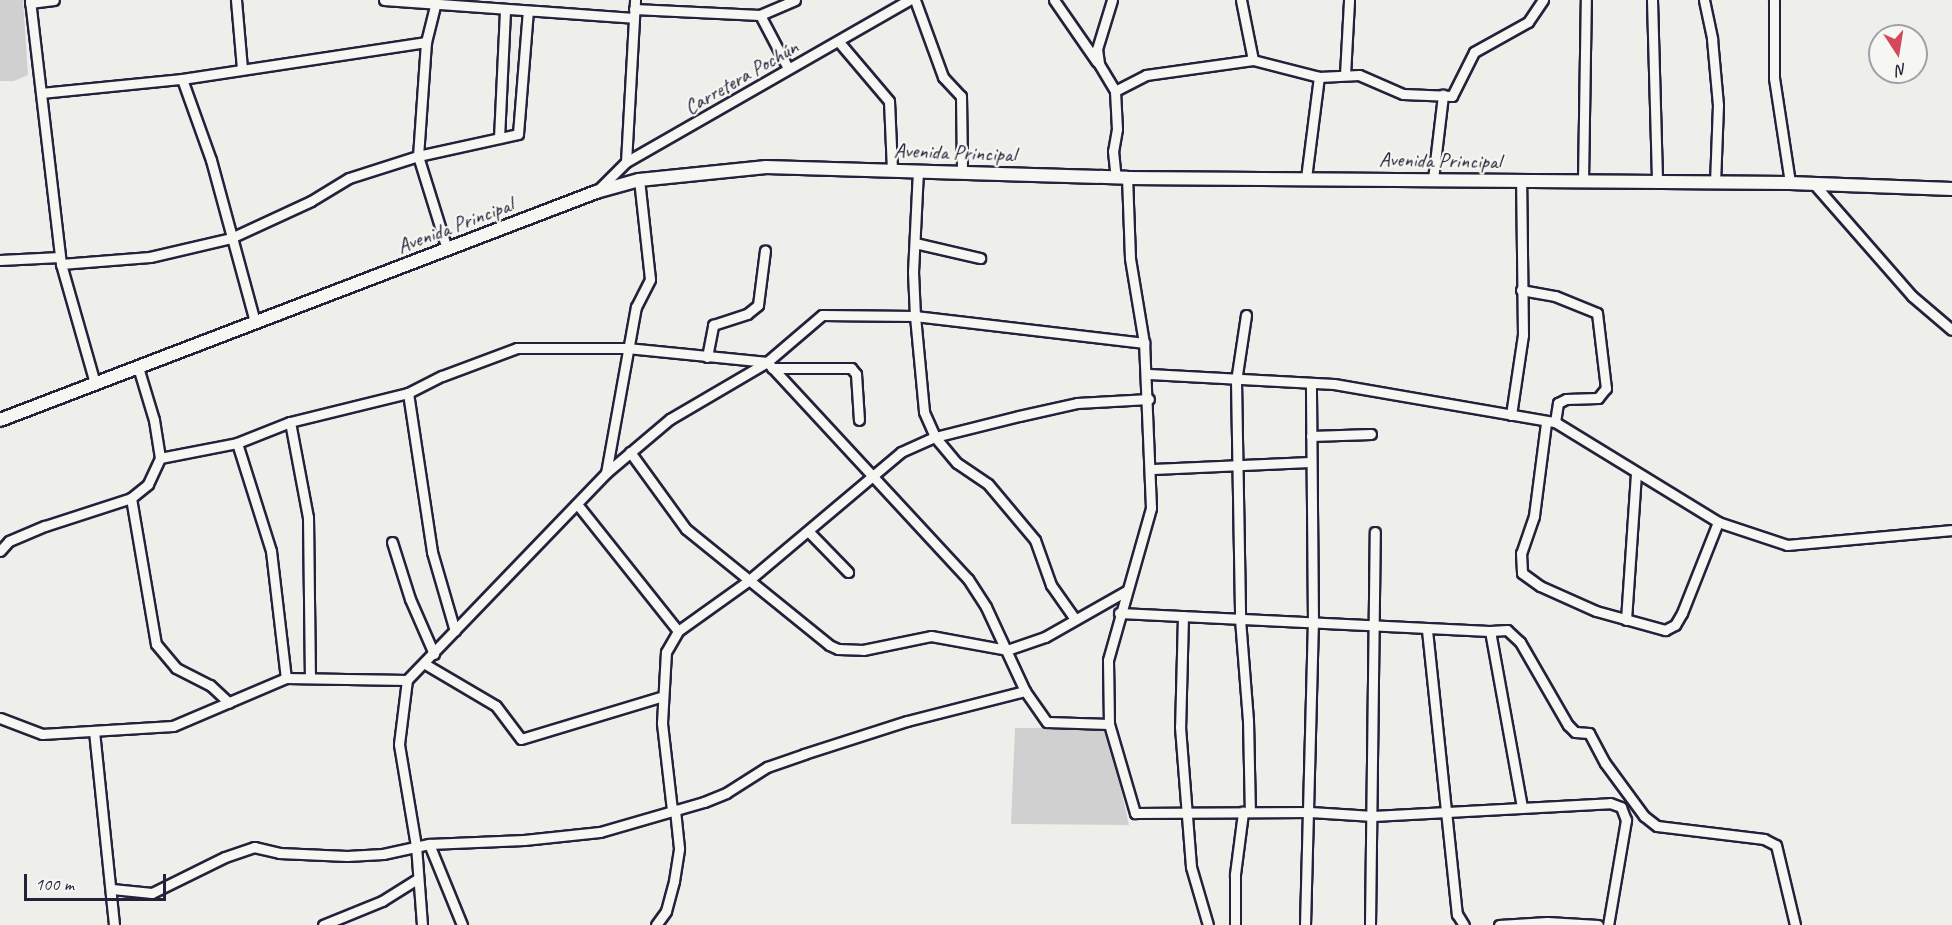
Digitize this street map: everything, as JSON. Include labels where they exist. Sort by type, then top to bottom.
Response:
[{"type":"main road","name":"Avenida Principal","points":[[0,420],[596,192],[639,180],[766,167],[892,169],[1122,178],[1790,183],[1952,189]]},
{"type":"street","points":[[54,0],[30,2],[61,261],[95,383]]},
{"type":"street","points":[[236,0],[242,69]]},
{"type":"street","points":[[384,0],[435,6],[528,11],[634,9],[760,15],[795,0]]},
{"type":"street","name":"Carretera Pochún","points":[[596,192],[626,162],[909,0]]},
{"type":"street","points":[[915,0],[943,77],[961,96],[962,172]]},
{"type":"street","points":[[1054,0],[1115,91],[1117,129],[1113,151],[1122,178],[1130,258],[1149,374],[1152,469],[1150,522],[1119,613],[1108,660],[1109,724],[1134,813],[1186,810],[1310,812],[1373,816],[1610,803],[1621,807],[1626,820],[1608,925]]},
{"type":"street","points":[[1099,64],[1097,49],[1112,0]]},
{"type":"street","points":[[1241,0],[1253,60]]},
{"type":"street","points":[[1345,75],[1349,0]]},
{"type":"street","points":[[1115,91],[1146,75],[1253,60],[1319,77],[1359,75],[1403,94],[1452,96],[1474,52],[1528,22],[1543,0]]},
{"type":"street","points":[[1583,181],[1586,0]]},
{"type":"street","points":[[1652,0],[1657,182]]},
{"type":"street","points":[[1704,0],[1712,39],[1718,105],[1715,183]]},
{"type":"street","points":[[1774,0],[1774,78],[1790,183]]},
{"type":"street","points":[[435,6],[426,42],[418,156],[447,249]]},
{"type":"street","points":[[499,138],[505,9]]},
{"type":"street","points":[[626,162],[634,9]]},
{"type":"street","points":[[0,260],[61,261],[150,257],[231,238],[311,201],[349,178],[418,156],[518,134],[528,11]]},
{"type":"street","points":[[760,15],[788,68]]},
{"type":"street","points":[[41,93],[182,79],[426,42]]},
{"type":"street","points":[[838,42],[889,101],[892,169]]},
{"type":"street","points":[[1306,178],[1319,77]]},
{"type":"street","points":[[182,79],[211,160],[255,322]]},
{"type":"street","points":[[1433,179],[1443,95]]},
{"type":"street","points":[[918,170],[915,316],[924,412],[935,437],[957,463],[988,484],[1035,540],[1051,585],[1075,619]]},
{"type":"street","points":[[606,473],[627,348],[637,305],[650,279],[639,180]]},
{"type":"street","points":[[1511,415],[1523,335],[1521,182]]},
{"type":"street","points":[[1814,184],[1911,296],[1952,330]]},
{"type":"street","points":[[915,243],[980,258]]},
{"type":"street","points":[[707,357],[713,325],[747,314],[758,305],[765,250]]},
{"type":"street","points":[[1521,290],[1555,296],[1597,313],[1606,388],[1598,398],[1566,399],[1558,403],[1551,422],[1534,516],[1521,553],[1522,573],[1566,599],[1626,620],[1665,630],[1675,625],[1718,522]]},
{"type":"street","points":[[422,925],[416,880],[416,846],[399,744],[407,680],[425,664],[606,473],[630,452],[696,401],[770,365],[822,315],[915,316],[1144,343]]},
{"type":"street","points":[[1235,925],[1235,874],[1246,812],[1248,720],[1240,619],[1236,381],[1246,315]]},
{"type":"street","points":[[160,458],[237,443],[290,422],[408,393],[442,376],[517,348],[627,348],[770,365],[851,368],[856,374],[859,420]]},
{"type":"street","points":[[770,365],[870,476],[968,579],[1007,650],[1025,691],[1051,724],[1109,724]]},
{"type":"street","points":[[0,551],[9,542],[45,526],[130,498],[148,484],[160,458],[154,420],[138,367]]},
{"type":"street","points":[[1149,374],[1236,381],[1311,383],[1418,396],[1551,422],[1718,522],[1787,545],[1952,530]]},
{"type":"street","points":[[1305,925],[1310,812],[1311,383]]},
{"type":"street","points":[[408,393],[432,552],[454,631]]},
{"type":"street","points":[[656,925],[666,911],[679,848],[663,738],[666,652],[678,631],[748,581],[809,532],[870,476],[901,452],[935,437],[1077,403],[1149,399]]},
{"type":"street","points":[[290,422],[308,517],[310,677]]},
{"type":"street","points":[[1311,436],[1371,434]]},
{"type":"street","points":[[237,443],[272,551],[286,678]]},
{"type":"street","points":[[630,452],[686,529],[719,553],[748,581],[838,649],[863,650],[931,636],[1007,650],[1045,637],[1126,591]]},
{"type":"street","points":[[1152,469],[1311,462]]},
{"type":"street","points":[[1626,620],[1636,474]]},
{"type":"street","points":[[130,498],[156,644],[176,668],[210,685],[229,703]]},
{"type":"street","points":[[577,504],[678,631]]},
{"type":"street","points":[[1370,925],[1375,531]]},
{"type":"street","points":[[809,532],[848,572]]},
{"type":"street","points":[[392,542],[410,599],[434,654]]},
{"type":"street","points":[[1119,613],[1373,625],[1427,630],[1490,632],[1507,630],[1520,642],[1568,725],[1575,732],[1590,733],[1605,763],[1644,816],[1657,826],[1764,839],[1776,845],[1796,925]]},
{"type":"street","points":[[1183,616],[1180,727],[1186,810],[1191,867],[1208,925]]},
{"type":"street","points":[[1427,630],[1457,914],[1464,925]]},
{"type":"street","points":[[1490,632],[1522,807]]},
{"type":"street","points":[[425,664],[496,706],[521,739],[663,696]]},
{"type":"street","points":[[0,718],[42,735],[173,726],[286,678],[407,680]]},
{"type":"street","points":[[112,889],[152,893],[225,857],[254,847],[279,853],[348,856],[383,854],[429,844],[600,832],[726,793],[767,767],[804,754],[907,721],[1025,691]]},
{"type":"street","points":[[94,731],[114,925]]},
{"type":"street","points":[[429,844],[462,925]]},
{"type":"street","points":[[322,925],[343,922],[416,880]]},
{"type":"street","points":[[1499,925],[1547,922],[1598,925]]},
{"type":"shaded area","points":[[0,0],[23,0],[28,75],[14,81],[0,81]]},
{"type":"shaded area","points":[[1015,728],[1107,728],[1129,825],[1011,824]]}]
